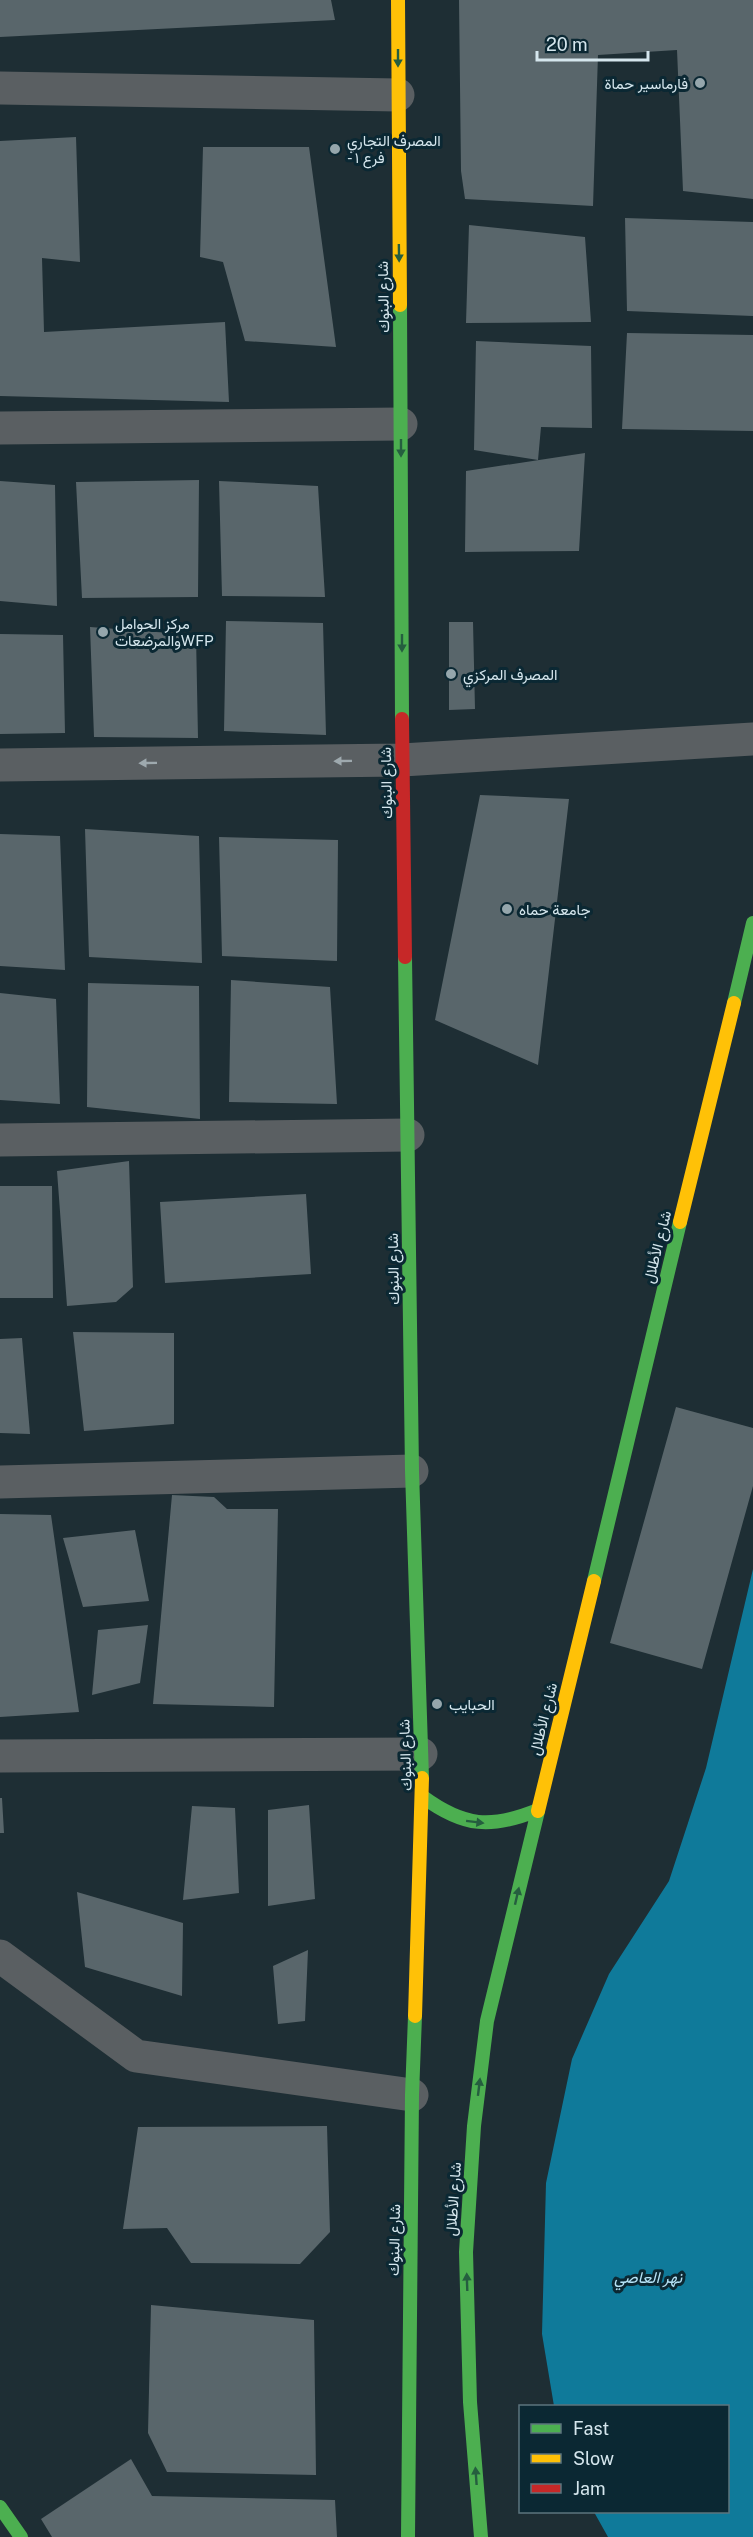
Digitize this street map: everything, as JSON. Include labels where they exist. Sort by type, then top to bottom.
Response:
[{"type":"main road","name":"شارع البنوك","points":[[398,0],[402,760],[412,1471],[423,1797],[412,2095],[408,2537]]},
{"type":"main road","name":"شارع الأطلال","points":[[481,2537],[470,2402],[466,2252],[474,2126],[488,2021],[753,923]]},
{"type":"main road","points":[[423,1797],[443,1812],[466,1822],[491,1824],[515,1820],[538,1810]]},
{"type":"main road","points":[[0,2507],[21,2537]]},
{"type":"street","points":[[0,88],[398,95]]},
{"type":"street","points":[[0,428],[401,424]]},
{"type":"street","points":[[0,765],[402,760],[753,739]]},
{"type":"street","points":[[0,1140],[408,1135]]},
{"type":"street","points":[[0,1482],[412,1471]]},
{"type":"street","points":[[0,1756],[421,1754]]},
{"type":"street","points":[[0,1956],[136,2056],[412,2095]]},
{"type":"water","name":"نهر العاصي","points":[[753,1569],[753,2537],[608,2537],[595,2513],[729,2513],[729,2405],[554,2405],[542,2334],[546,2183],[572,2059],[609,1974],[669,1881],[706,1768]]},
{"type":"building","points":[[0,0],[331,0],[335,20],[0,37]]},
{"type":"building","points":[[459,0],[753,0],[753,199],[683,191],[677,50],[598,55],[593,206],[465,199],[461,171]]},
{"type":"building","points":[[76,137],[80,262],[42,258],[44,332],[225,322],[229,402],[0,396],[0,141]]},
{"type":"building","points":[[203,147],[309,147],[336,347],[245,341],[223,262],[200,257]]},
{"type":"building","points":[[625,218],[753,222],[753,316],[627,311]]},
{"type":"building","points":[[469,225],[585,237],[591,322],[466,323]]},
{"type":"building","points":[[627,333],[753,335],[753,431],[622,429]]},
{"type":"building","points":[[476,341],[591,346],[592,428],[541,427],[538,460],[474,450]]},
{"type":"building","points":[[585,453],[579,551],[465,552],[466,471]]},
{"type":"building","points":[[199,480],[198,597],[82,598],[76,482]]},
{"type":"building","points":[[0,481],[55,485],[57,606],[0,601]]},
{"type":"building","points":[[219,481],[318,486],[325,597],[222,596]]},
{"type":"building","points":[[226,621],[323,623],[326,735],[224,731]]},
{"type":"building","points":[[449,622],[473,622],[475,709],[449,710]]},
{"type":"building","points":[[90,627],[196,635],[198,738],[94,737]]},
{"type":"building","points":[[0,634],[63,635],[65,733],[0,734]]},
{"type":"building","name":"جامعة حماه","points":[[480,795],[569,799],[538,1065],[435,1020]]},
{"type":"building","points":[[85,829],[199,836],[202,963],[89,957]]},
{"type":"building","points":[[0,834],[60,836],[65,970],[0,966]]},
{"type":"building","points":[[219,837],[338,840],[337,961],[222,956]]},
{"type":"building","points":[[231,980],[330,987],[337,1104],[229,1102]]},
{"type":"building","points":[[88,983],[199,986],[200,1119],[87,1107]]},
{"type":"building","points":[[0,993],[56,999],[60,1104],[0,1100]]},
{"type":"building","points":[[129,1161],[133,1287],[116,1302],[67,1306],[57,1171]]},
{"type":"building","points":[[0,1186],[52,1186],[53,1298],[0,1298]]},
{"type":"building","points":[[306,1194],[311,1274],[165,1283],[160,1202]]},
{"type":"building","points":[[73,1332],[174,1333],[174,1424],[84,1431]]},
{"type":"building","points":[[22,1338],[30,1434],[0,1433],[0,1339]]},
{"type":"building","points":[[676,1407],[753,1428],[753,1486],[702,1669],[610,1643]]},
{"type":"building","points":[[172,1495],[214,1497],[227,1509],[278,1509],[274,1707],[153,1704]]},
{"type":"building","points":[[0,1514],[51,1515],[79,1712],[0,1717]]},
{"type":"building","points":[[135,1530],[149,1601],[83,1607],[63,1538]]},
{"type":"building","points":[[148,1625],[140,1683],[92,1695],[98,1630]]},
{"type":"building","points":[[0,1798],[2,1798],[4,1833],[0,1833]]},
{"type":"building","points":[[309,1805],[315,1899],[268,1906],[268,1810]]},
{"type":"building","points":[[192,1806],[235,1808],[239,1893],[183,1900]]},
{"type":"building","points":[[77,1892],[183,1923],[182,1996],[85,1967]]},
{"type":"building","points":[[308,1950],[305,2021],[278,2024],[273,1966]]},
{"type":"building","points":[[327,2126],[330,2232],[300,2264],[191,2263],[167,2228],[123,2229],[138,2127]]},
{"type":"building","points":[[151,2305],[314,2320],[316,2475],[167,2472],[148,2433]]},
{"type":"building","points":[[131,2459],[152,2496],[335,2500],[337,2537],[52,2537],[41,2519]]},
{"type":"traffic: fast","points":[[400,305],[402,719]]},
{"type":"traffic: fast","points":[[734,1003],[753,923]]},
{"type":"traffic: fast","points":[[405,957],[412,1471],[422,1778]]},
{"type":"traffic: fast","points":[[594,1581],[680,1222]]},
{"type":"traffic: fast","points":[[423,1797],[452,1814],[478,1822],[506,1820],[538,1810]]},
{"type":"traffic: fast","points":[[481,2537],[470,2402],[466,2252],[474,2126],[487,2021],[538,1811]]},
{"type":"traffic: fast","points":[[408,2537],[412,2095],[415,2016]]},
{"type":"traffic: fast","points":[[0,2507],[21,2537]]},
{"type":"traffic: slow","points":[[398,0],[400,305]]},
{"type":"traffic: slow","points":[[680,1222],[734,1003]]},
{"type":"traffic: slow","points":[[538,1811],[594,1581]]},
{"type":"traffic: slow","points":[[415,2016],[422,1778]]},
{"type":"traffic: jam","points":[[402,719],[405,957]]},
{"type":"place","name":"فارماسير حماة","points":[[700,83]]},
{"type":"place","name":"المصرف التجاري - فرع ١","points":[[335,149]]},
{"type":"place","name":"مركز الحوامل والمرضعاتWFP","points":[[103,632]]},
{"type":"place","name":"المصرف المركزي","points":[[451,674]]},
{"type":"place","name":"جامعة حماه","points":[[507,909]]},
{"type":"place","name":"الحبايب","points":[[437,1704]]}]
